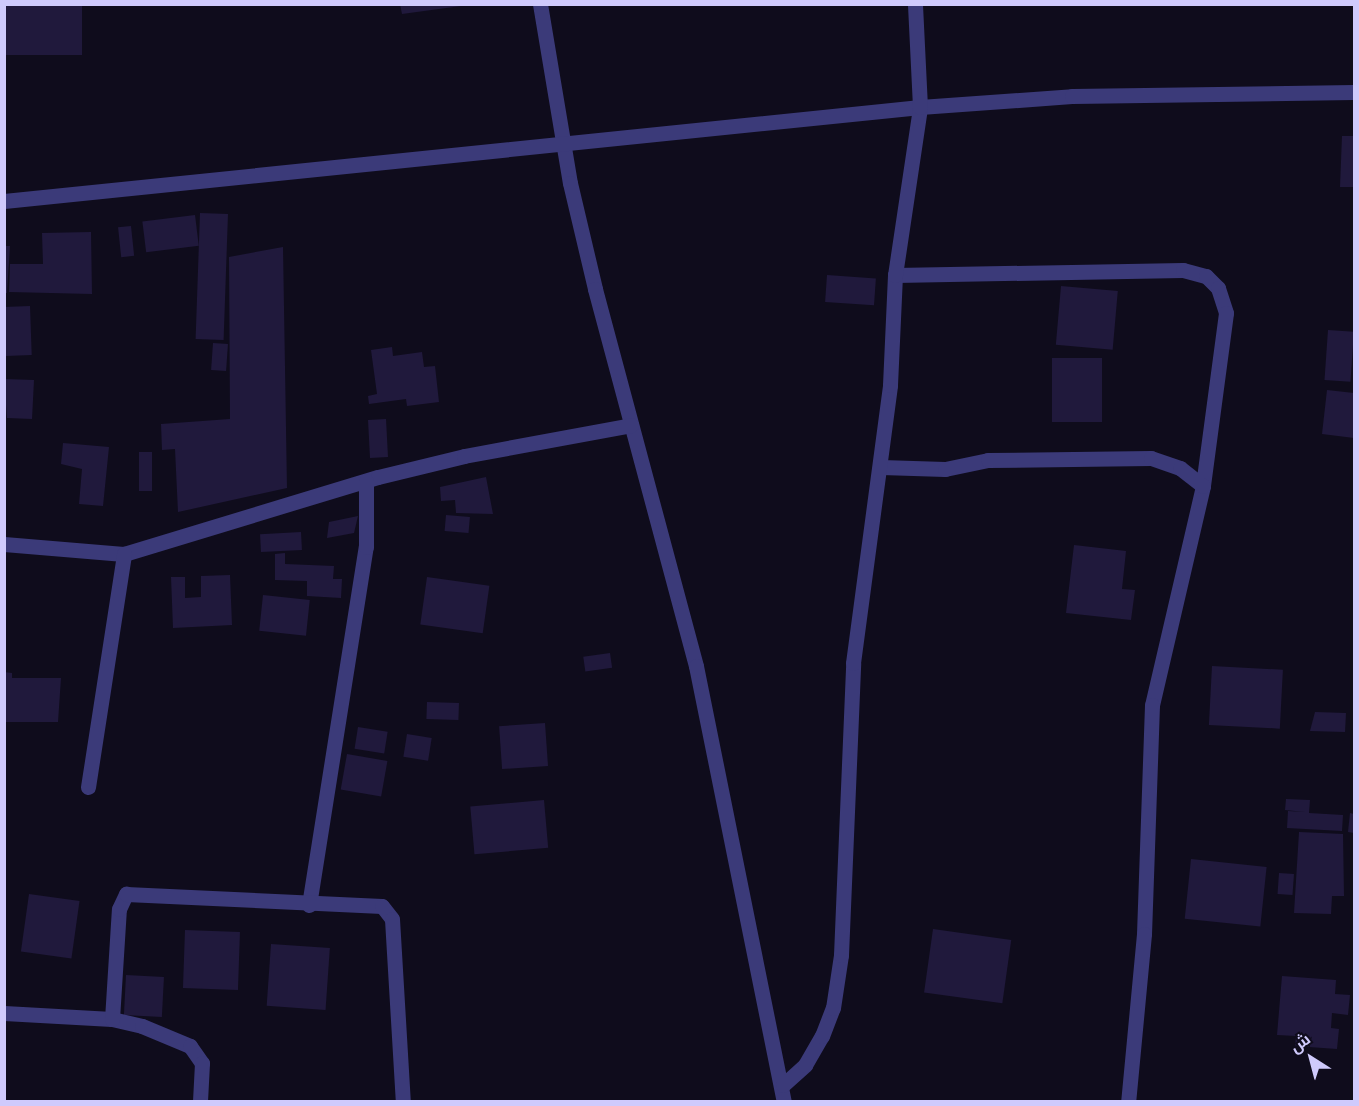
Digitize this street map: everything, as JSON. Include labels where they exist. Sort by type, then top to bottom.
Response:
[{"type":"street","points":[[540,4],[565,145],[595,289],[696,666],[750,943],[783,1086],[784,1101]]},
{"type":"street","points":[[783,1086],[805,1065],[833,1008],[841,955],[853,663],[890,385],[895,275],[920,107],[915,4]]},
{"type":"street","points":[[4,201],[920,107],[1072,96],[1354,92]]},
{"type":"street","points":[[895,275],[1183,270],[1206,276],[1218,288],[1226,313],[1203,486],[1152,705],[1144,934],[1128,1101]]},
{"type":"street","points":[[4,544],[124,554],[366,481],[464,456],[631,424]]},
{"type":"street","points":[[881,466],[945,468],[988,460],[1151,458],[1180,468],[1203,486]]},
{"type":"street","points":[[309,905],[366,547],[366,481]]},
{"type":"street","points":[[88,787],[124,554]]},
{"type":"street","points":[[112,1019],[119,909],[126,894],[309,905],[382,906],[388,911],[403,1101]]},
{"type":"street","points":[[4,1013],[112,1019],[142,1026],[196,1051],[202,1063],[200,1101]]},
{"type":"building","points":[[4,4],[82,4],[82,55],[4,55]]},
{"type":"building","points":[[400,4],[461,4],[461,6],[402,14]]},
{"type":"building","points":[[1342,136],[1354,136],[1354,187],[1340,187]]},
{"type":"building","points":[[200,213],[228,214],[224,340],[196,339]]},
{"type":"building","points":[[195,215],[199,246],[146,252],[142,221]]},
{"type":"building","points":[[131,226],[134,256],[121,257],[118,227]]},
{"type":"building","points":[[91,232],[92,294],[9,292],[10,264],[43,264],[42,233]]},
{"type":"building","points":[[4,246],[10,246],[7,293],[4,293]]},
{"type":"building","points":[[283,247],[287,488],[178,512],[175,449],[162,450],[161,424],[230,419],[229,257]]},
{"type":"building","points":[[827,275],[876,278],[874,305],[825,302]]},
{"type":"building","points":[[1061,286],[1118,291],[1113,350],[1056,345]]},
{"type":"building","points":[[30,306],[32,355],[6,356],[4,307]]},
{"type":"building","points":[[1328,330],[1354,332],[1350,382],[1325,380]]},
{"type":"building","points":[[213,343],[228,344],[226,371],[211,370]]},
{"type":"building","points":[[392,347],[393,356],[422,352],[424,367],[435,366],[439,402],[407,406],[406,399],[369,404],[368,396],[377,394],[371,350]]},
{"type":"building","points":[[1052,358],[1102,358],[1102,422],[1052,422]]},
{"type":"building","points":[[4,379],[34,380],[32,419],[7,418]]},
{"type":"building","points":[[1327,390],[1354,393],[1354,438],[1322,434]]},
{"type":"building","points":[[386,419],[388,457],[370,458],[368,420]]},
{"type":"building","points":[[63,443],[109,447],[103,506],[79,504],[82,469],[61,464]]},
{"type":"building","points":[[139,452],[152,452],[152,491],[139,491]]},
{"type":"building","points":[[486,477],[493,514],[456,513],[455,500],[441,501],[440,487]]},
{"type":"building","points":[[446,515],[470,517],[469,533],[445,531]]},
{"type":"building","points":[[358,516],[354,533],[327,538],[329,522]]},
{"type":"building","points":[[301,532],[302,550],[261,552],[260,534]]},
{"type":"building","points":[[1074,545],[1126,551],[1122,589],[1135,590],[1131,620],[1066,613]]},
{"type":"building","points":[[285,553],[285,564],[334,566],[333,579],[342,579],[341,598],[307,596],[307,581],[275,580],[275,554]]},
{"type":"building","points":[[230,575],[232,625],[173,628],[171,577],[185,577],[185,598],[201,597],[201,576]]},
{"type":"building","points":[[427,577],[489,586],[483,633],[420,625]]},
{"type":"building","points":[[263,595],[310,600],[306,636],[259,631]]},
{"type":"building","points":[[610,653],[612,668],[585,672],[583,657]]},
{"type":"building","points":[[1212,666],[1283,670],[1280,729],[1209,725]]},
{"type":"building","points":[[4,672],[12,673],[12,678],[61,678],[58,722],[4,722]]},
{"type":"building","points":[[427,702],[459,703],[458,720],[426,719]]},
{"type":"building","points":[[1315,712],[1346,713],[1345,732],[1310,731]]},
{"type":"building","points":[[545,723],[548,766],[502,769],[499,726]]},
{"type":"building","points":[[358,727],[388,732],[384,753],[355,749]]},
{"type":"building","points":[[407,734],[432,738],[428,761],[403,757]]},
{"type":"building","points":[[347,754],[387,761],[381,797],[341,789]]},
{"type":"building","points":[[1286,799],[1310,800],[1309,813],[1343,815],[1342,831],[1287,828],[1288,811],[1305,812],[1285,810]]},
{"type":"building","points":[[544,800],[548,848],[474,854],[470,806]]},
{"type":"building","points":[[1350,813],[1354,814],[1354,833],[1348,832]]},
{"type":"building","points":[[1299,832],[1343,834],[1344,896],[1332,896],[1331,914],[1294,913]]},
{"type":"building","points":[[1191,859],[1267,867],[1260,927],[1185,919]]},
{"type":"building","points":[[1279,873],[1294,874],[1292,895],[1278,894]]},
{"type":"building","points":[[29,894],[80,901],[71,959],[21,951]]},
{"type":"building","points":[[933,929],[1011,940],[1002,1003],[924,992]]},
{"type":"building","points":[[185,930],[240,932],[238,990],[183,988]]},
{"type":"building","points":[[271,944],[330,948],[326,1010],[267,1006]]},
{"type":"building","points":[[126,975],[164,977],[162,1017],[124,1015]]},
{"type":"building","points":[[1282,976],[1336,980],[1335,994],[1350,995],[1348,1015],[1332,1013],[1331,1028],[1339,1029],[1337,1049],[1295,1046],[1296,1036],[1277,1035]]}]
